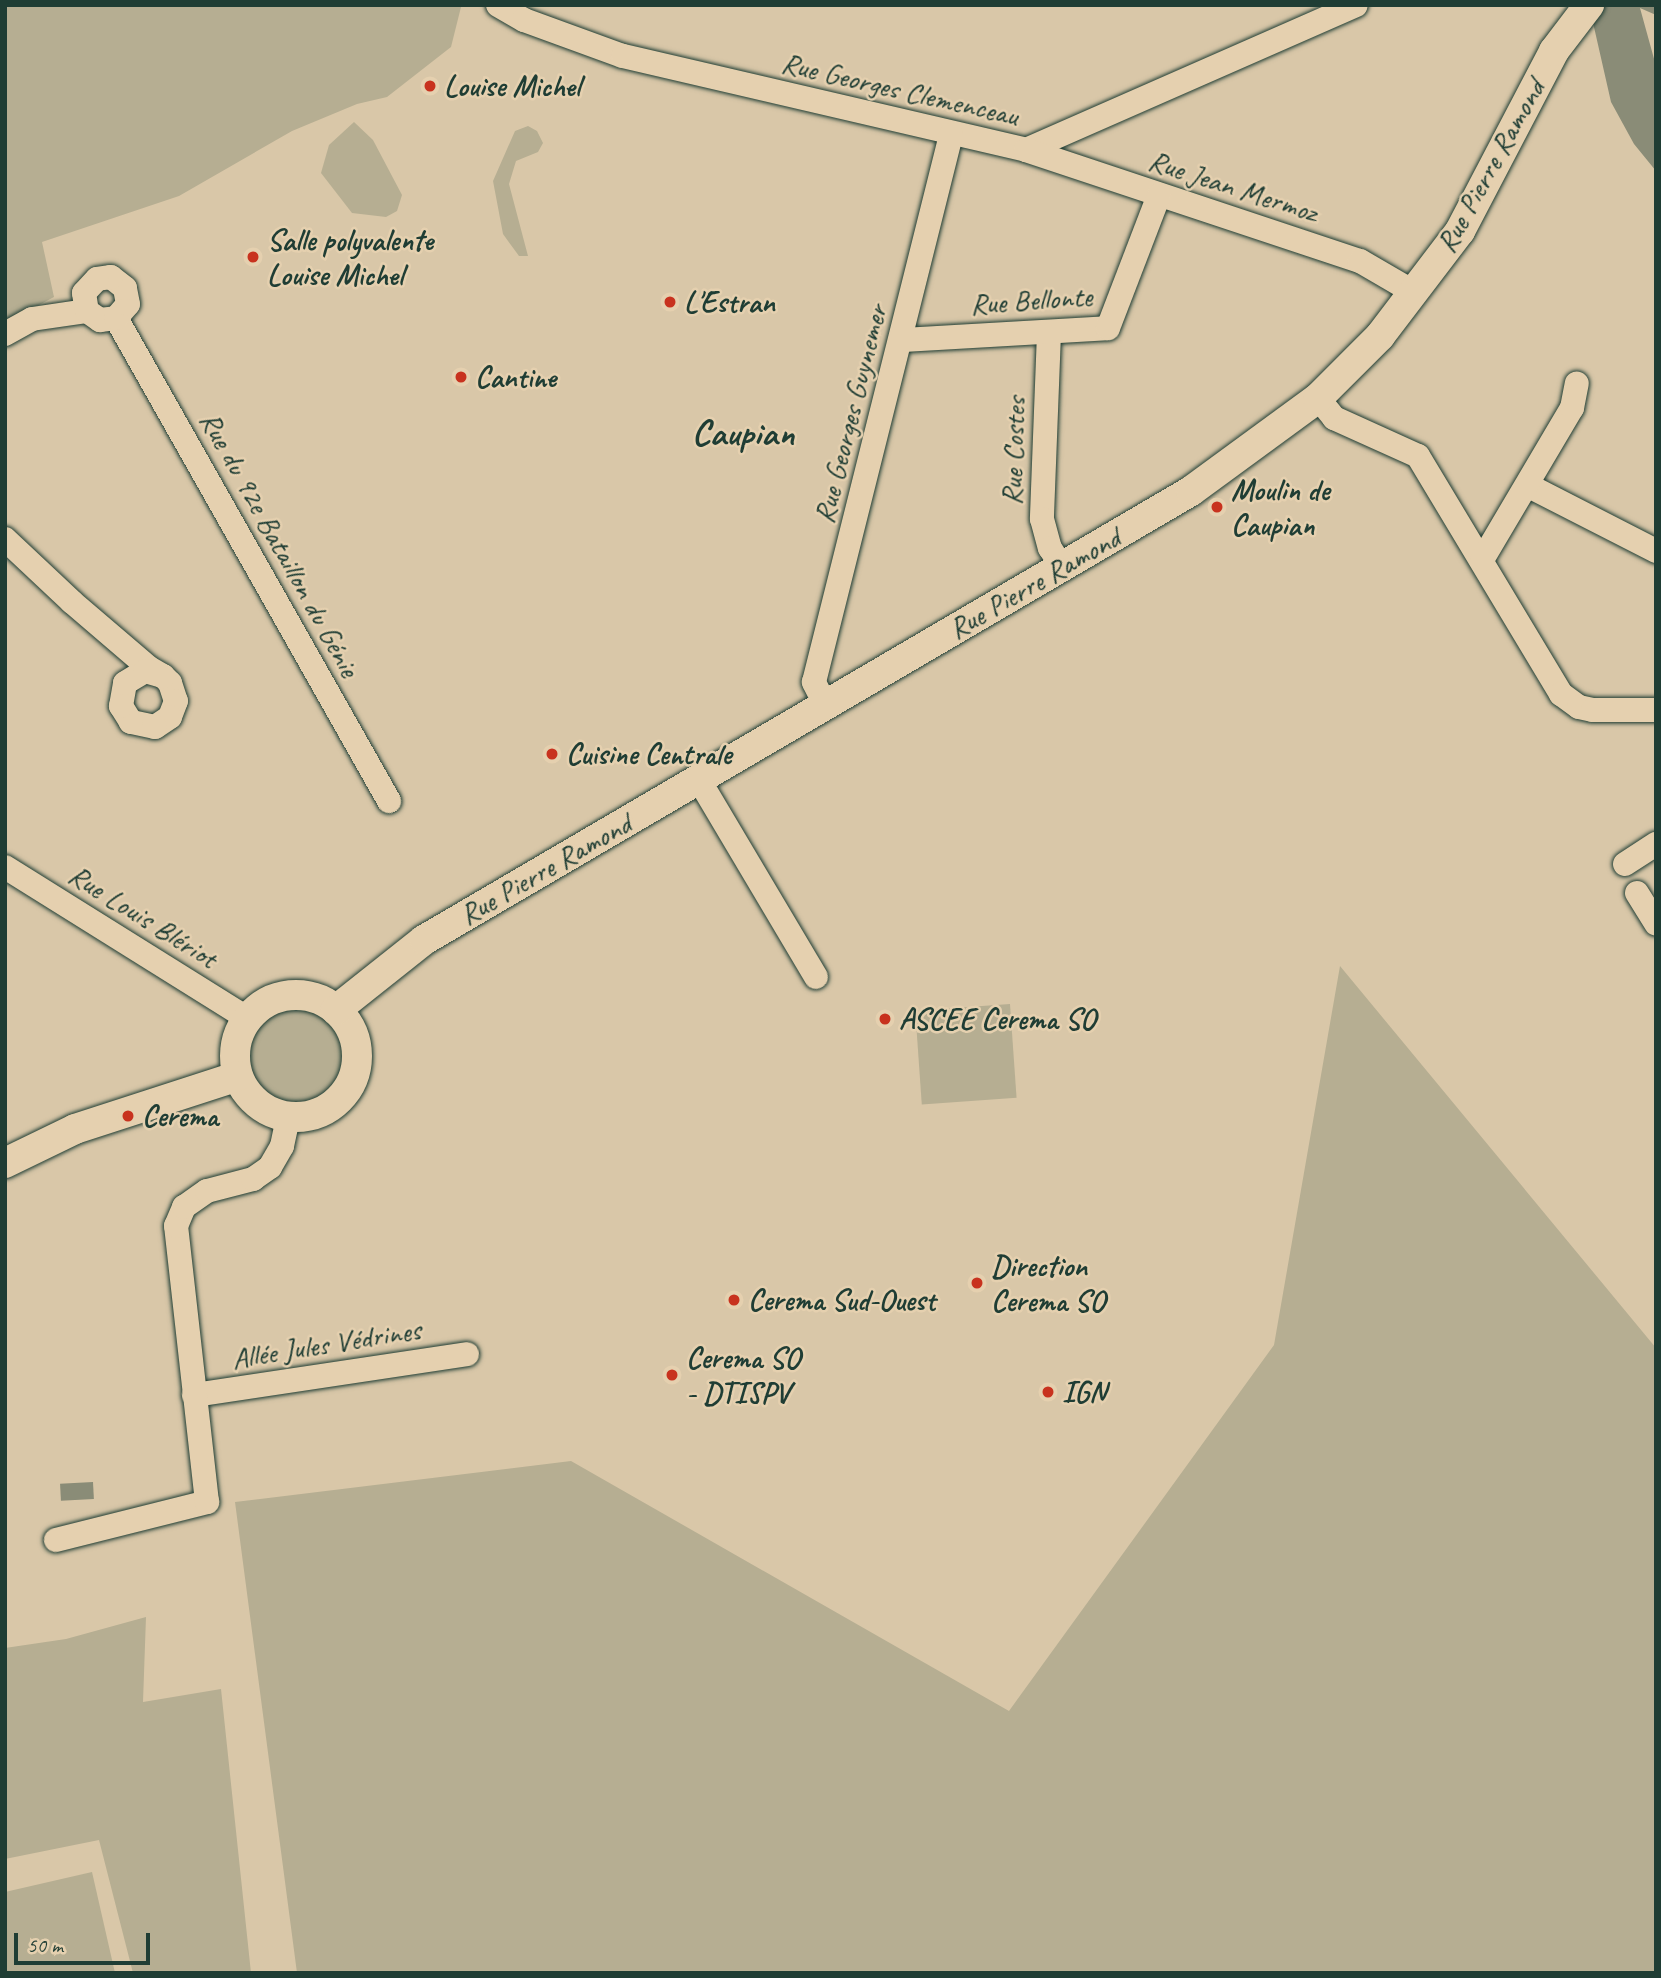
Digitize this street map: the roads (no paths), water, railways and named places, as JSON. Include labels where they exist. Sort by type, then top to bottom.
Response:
[{"type":"main road","name":"Rue Pierre Ramond","points":[[336,1010],[424,940],[1191,491],[1318,398],[1415,293],[1460,231],[1554,51],[1589,5]]},
{"type":"main road","points":[[290,996],[319,999],[336,1010],[355,1040],[354,1075],[344,1093],[329,1108],[309,1116],[289,1117],[258,1104],[238,1076],[237,1046],[248,1018],[262,1005],[290,996]]},
{"type":"main road","points":[[5,1163],[75,1129],[238,1076]]},
{"type":"street","name":"Rue Georges Clemenceau","points":[[498,5],[524,20],[623,56],[951,135],[1026,150],[1356,5]]},
{"type":"street","name":"Rue Georges Guynemer","points":[[825,706],[814,682],[902,340],[951,135]]},
{"type":"street","name":"Rue Jean Mermoz","points":[[1026,150],[1360,261],[1415,293]]},
{"type":"street","name":"Rue Bellonte","points":[[902,340],[1108,328],[1159,195]]},
{"type":"street","points":[[5,334],[32,320],[87,311],[100,320],[116,318],[124,311],[128,294],[122,283],[111,277],[97,279],[88,286],[87,311]]},
{"type":"street","name":"Rue du 92e Bataillon du Génie","points":[[116,318],[389,802]]},
{"type":"street","name":"Rue Costes","points":[[1049,333],[1042,519],[1050,548],[1062,567]]},
{"type":"street","points":[[1482,560],[1530,486],[1572,408],[1577,383]]},
{"type":"street","points":[[1318,398],[1334,418],[1419,456],[1560,694],[1586,708],[1656,710]]},
{"type":"street","points":[[1530,486],[1656,551]]},
{"type":"street","points":[[5,539],[72,603],[163,676]]},
{"type":"street","points":[[699,780],[816,977]]},
{"type":"street","points":[[1625,864],[1656,844]]},
{"type":"street","name":"Rue Louis Blériot","points":[[5,867],[248,1018]]},
{"type":"street","points":[[1637,893],[1656,924]]},
{"type":"street","name":"Allée Jules Védrines","points":[[57,1540],[207,1502],[176,1226],[184,1207],[206,1191],[253,1179],[270,1167],[282,1146],[289,1117]]},
{"type":"street","name":"Allée Jules Védrines","points":[[194,1395],[467,1354]]},
{"type":"place","name":"Louise Michel","points":[[430,86]]},
{"type":"place","name":"Salle polyvalente Louise Michel","points":[[253,257]]},
{"type":"place","name":"L'Estran","points":[[670,302]]},
{"type":"place","name":"Cantine","points":[[461,377]]},
{"type":"place","name":"Moulin de Caupian","points":[[1217,507]]},
{"type":"place","name":"Cuisine Centrale","points":[[552,754]]},
{"type":"place","name":"ASCEE Cerema SO","points":[[885,1019]]},
{"type":"place","name":"Cerema","points":[[128,1116]]},
{"type":"place","name":"Direction Cerema SO","points":[[977,1283]]},
{"type":"place","name":"Cerema Sud-Ouest","points":[[734,1300]]},
{"type":"place","name":"Cerema SO - DTISPV","points":[[672,1375]]},
{"type":"place","name":"IGN","points":[[1048,1392]]},
{"type":"district","name":"Caupian","points":[[743,433]]}]
